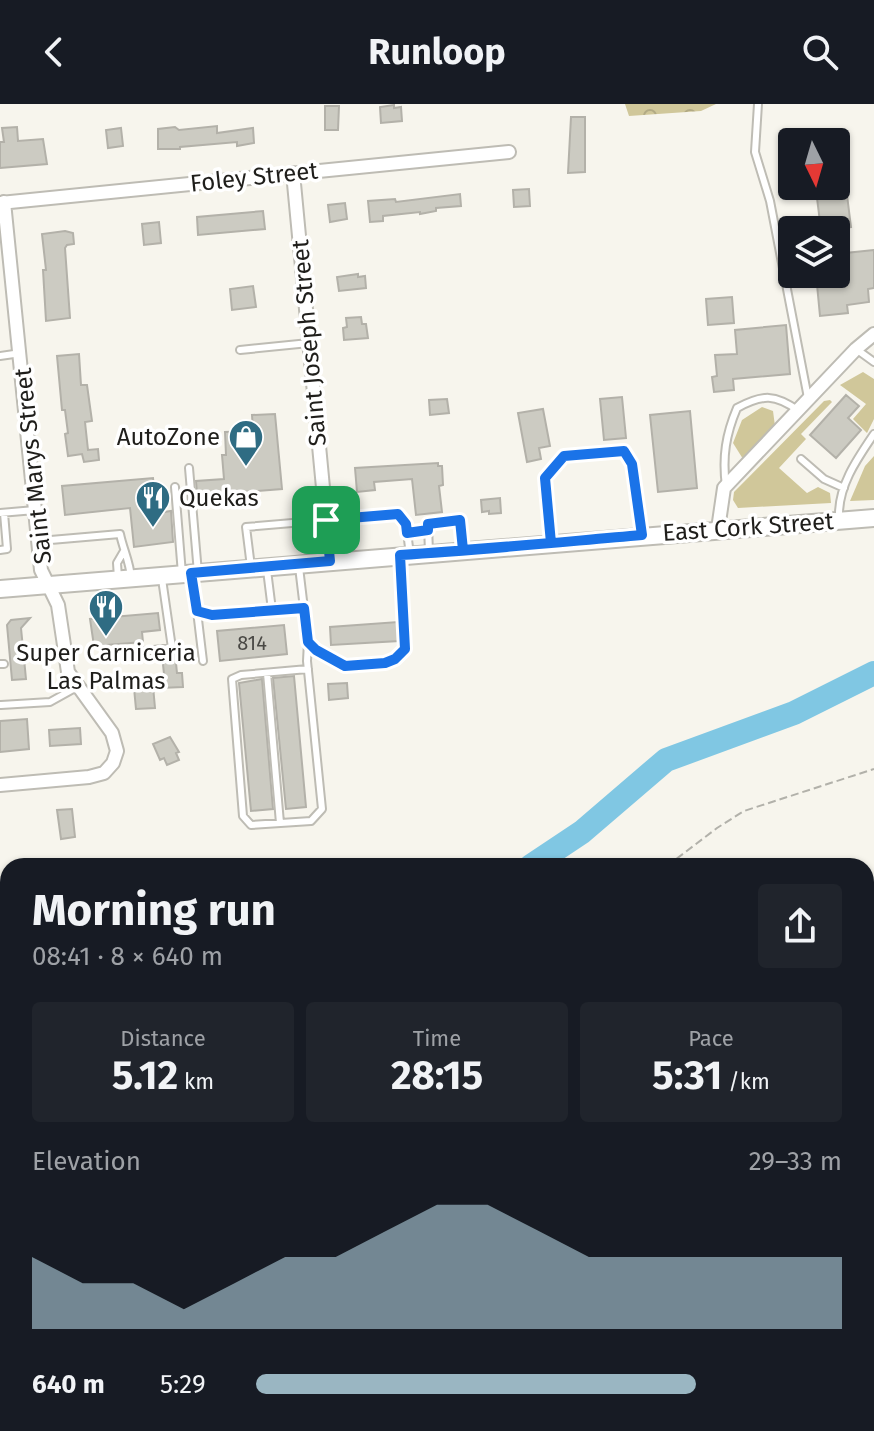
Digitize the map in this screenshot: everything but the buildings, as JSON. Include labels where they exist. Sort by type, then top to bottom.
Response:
[{"type":"street","name":"Foley Street","points":[[2,202],[509,152]]},
{"type":"street","name":"Saint Joseph Street","points":[[293,173],[330,561]]},
{"type":"street","name":"Saint Marys Street","points":[[0,785],[104,773],[113,763],[117,751],[112,733],[77,687],[66,663],[58,605],[41,570],[21,353],[2,202]]},
{"type":"street","points":[[718,529],[726,486],[856,349],[874,334]]},
{"type":"street","name":"East Cork Street","points":[[0,589],[874,518]]},
{"type":"lane","points":[[726,486],[723,465],[726,440],[737,408],[750,401],[771,397],[804,406],[770,201],[755,152],[758,104]]},
{"type":"lane","points":[[240,350],[309,343]]},
{"type":"lane","points":[[856,349],[874,362]]},
{"type":"lane","points":[[0,356],[21,353]]},
{"type":"lane","points":[[839,521],[838,502],[856,460],[874,434]]},
{"type":"lane","points":[[551,543],[545,478],[564,456],[624,451],[632,464],[642,535]]},
{"type":"lane","points":[[801,459],[824,479],[844,488]]},
{"type":"lane","points":[[189,468],[190,573]]},
{"type":"lane","points":[[175,487],[203,661]]},
{"type":"lane","points":[[0,550],[7,549],[2,513],[35,510]]},
{"type":"lane","points":[[272,610],[246,527],[398,514],[406,524],[407,533],[405,649],[395,659],[385,663],[345,666],[308,642]]},
{"type":"lane","points":[[429,553],[428,524],[460,520],[463,550]]},
{"type":"lane","points":[[407,533],[428,530]]},
{"type":"lane","points":[[39,541],[120,534],[130,562],[124,579]]},
{"type":"lane","points":[[124,551],[117,563],[124,579]]},
{"type":"lane","points":[[299,564],[322,809],[311,821],[251,825],[243,816],[232,679],[241,675],[308,669]]},
{"type":"lane","points":[[135,652],[172,648],[162,575]]},
{"type":"lane","points":[[197,611],[212,615],[304,608]]},
{"type":"lane","points":[[267,673],[280,823]]},
{"type":"lane","points":[[1,705],[50,702],[77,687]]},
{"type":"path","points":[[678,858],[744,811],[874,769]]},
{"type":"green space","points":[[625,104],[716,104],[701,111],[629,116]]},
{"type":"green space","points":[[863,372],[874,379],[874,419],[867,433],[853,419],[866,404],[840,385]]},
{"type":"green space","points":[[824,401],[832,402],[801,434],[806,439],[779,468],[807,493],[818,487],[830,493],[831,503],[738,508],[733,500],[734,492]]},
{"type":"green space","points":[[762,407],[773,411],[775,426],[743,459],[733,443],[742,420]]},
{"type":"green space","points":[[874,456],[874,500],[850,501],[865,466]]},
{"type":"waterway","points":[[543,858],[582,832],[666,760],[794,713],[874,673]]},
{"type":"place","name":"AutoZone","points":[[246,468]]},
{"type":"place","name":"Quekas","points":[[153,529]]},
{"type":"place","name":"Super Carniceria Las Palmas","points":[[106,638]]},
{"type":"route","points":[[326,520],[330,561],[191,573],[197,611],[212,615],[304,608],[308,642],[316,650],[345,666],[385,663],[395,659],[405,649],[406,643],[400,555],[410,555],[463,550],[551,543],[642,535],[632,464],[624,451],[564,456],[545,478],[551,543],[463,550],[460,520],[428,524],[428,530],[407,533],[406,524],[398,514],[326,520]]}]
